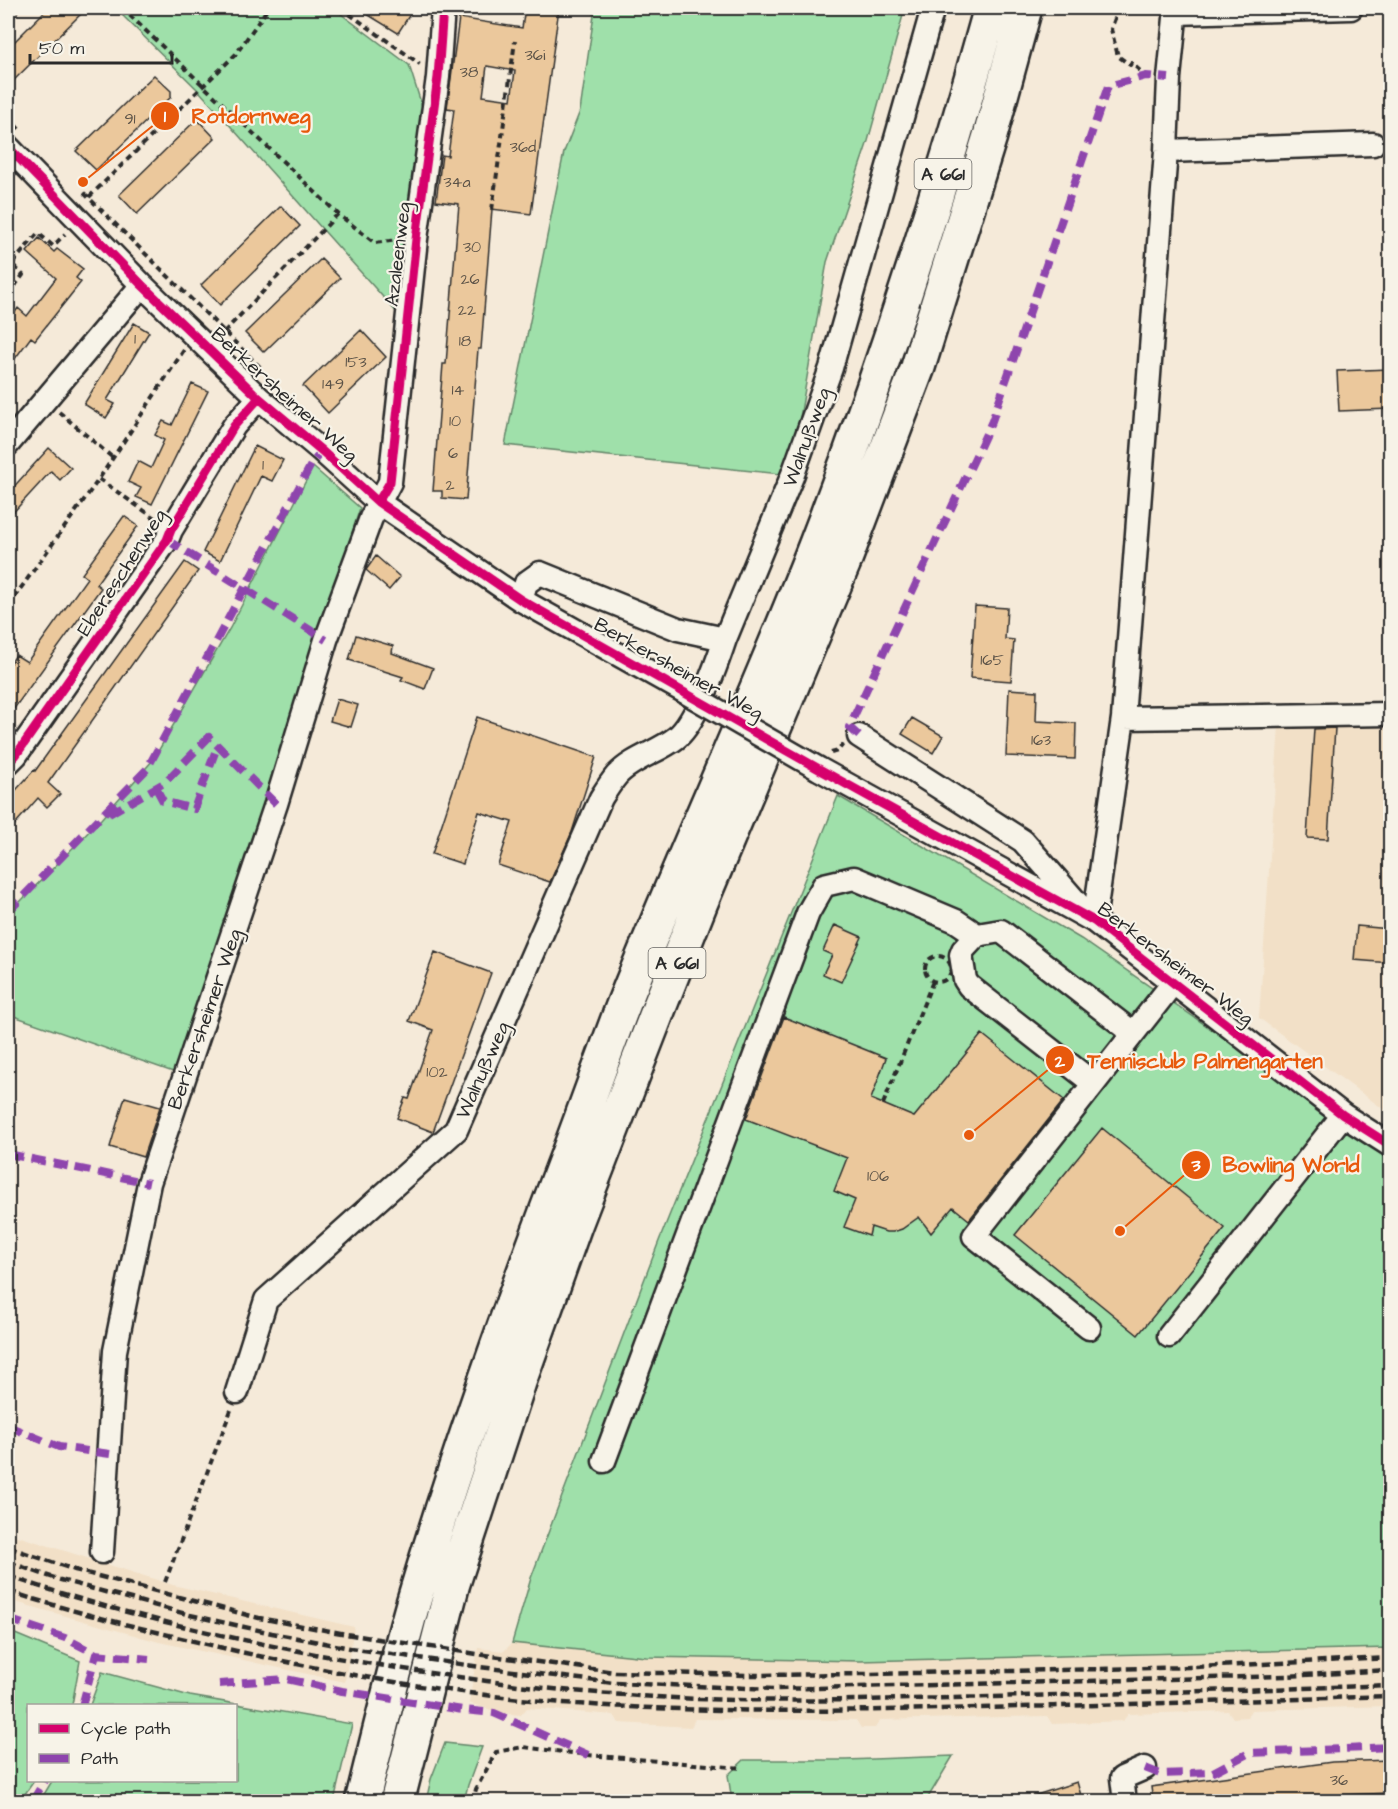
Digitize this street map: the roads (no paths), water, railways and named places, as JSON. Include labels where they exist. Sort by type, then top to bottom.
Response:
[{"type":"highway","name":"A 661","points":[[362,1802],[412,1610],[490,1367],[623,1007],[666,900],[763,676],[816,545],[857,434],[891,340],[957,132],[991,8]]},
{"type":"highway","name":"A 661","points":[[396,1802],[453,1583],[519,1382],[575,1225],[659,1008],[839,573],[918,367],[990,136],[1025,8]]},
{"type":"street","name":"Azaleenweg","points":[[378,502],[390,482],[416,238],[438,77],[444,8]]},
{"type":"street","name":"Walnußweg","points":[[237,1392],[266,1300],[456,1130],[601,798],[617,774],[632,763],[676,739],[690,720],[714,672],[793,474],[831,368],[933,8]]},
{"type":"street","points":[[1094,921],[1123,718],[1166,151],[1169,78],[1176,10],[1351,8]]},
{"type":"street","name":"Berkersheimer Weg","points":[[16,140],[142,285],[259,398],[378,502],[521,600],[1094,921],[1343,1115],[1390,1145]]},
{"type":"street","points":[[1166,151],[1373,144]]},
{"type":"street","points":[[8,444],[142,285]]},
{"type":"street","name":"Ebereschenweg","points":[[8,763],[16,755],[167,540],[234,426],[259,398]]},
{"type":"street","name":"Berkersheimer Weg","points":[[102,1552],[115,1351],[149,1183],[276,804],[326,640],[378,502]]},
{"type":"street","points":[[521,600],[526,583],[540,573],[678,629],[726,639]]},
{"type":"street","points":[[1123,718],[1390,714]]},
{"type":"street","points":[[859,736],[1023,841],[1094,921]]},
{"type":"street","points":[[604,1461],[808,913],[824,885],[854,878],[956,921],[977,934],[1001,931],[1133,1033]]},
{"type":"street","points":[[977,934],[961,955],[965,980],[969,986],[1093,1083]]},
{"type":"street","name":"Berkersheimer Weg","points":[[1089,1328],[974,1236],[1173,982]]},
{"type":"street","points":[[1168,1336],[1343,1115]]},
{"type":"street","points":[[1125,1802],[1122,1778],[1145,1768]]},
{"type":"railway","points":[[8,1547],[75,1570],[259,1618],[477,1654],[615,1672],[749,1675],[870,1674],[1196,1667],[1390,1658]]},
{"type":"railway","points":[[8,1562],[57,1579],[190,1615],[272,1633],[350,1648],[614,1683],[776,1689],[1286,1676],[1390,1670]]},
{"type":"railway","points":[[8,1576],[162,1621],[266,1645],[449,1676],[601,1693],[717,1700],[854,1700],[1390,1685]]},
{"type":"railway","points":[[8,1591],[156,1632],[326,1670],[476,1694],[577,1704],[687,1709],[853,1710],[1390,1696]]},
{"type":"place","name":"Rotdornweg","points":[[83,182]]},
{"type":"place","name":"Tennisclub Palmengarten","points":[[969,1135]]},
{"type":"place","name":"Bowling World","points":[[1120,1231]]}]
